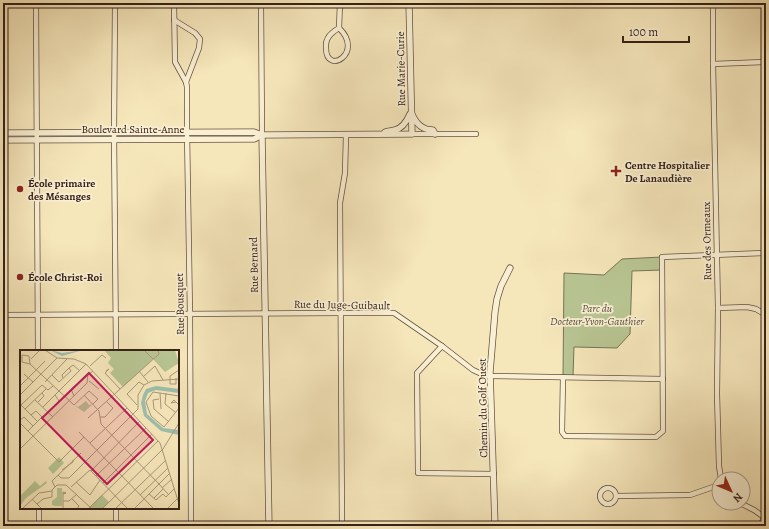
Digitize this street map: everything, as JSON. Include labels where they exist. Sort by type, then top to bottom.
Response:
[{"type":"street","points":[[36,3],[38,350]]},
{"type":"street","points":[[115,3],[114,139],[116,350]]},
{"type":"street","name":"Rue Bousquet","points":[[174,3],[175,62],[186,82],[187,87],[191,526]]},
{"type":"street","name":"Rue Bernard","points":[[261,3],[268,526]]},
{"type":"street","points":[[339,28],[332,33],[327,40],[326,47],[326,54],[328,57],[332,60],[338,61],[344,57],[348,51],[344,33],[339,28],[340,3]]},
{"type":"street","name":"Rue Marie-Curie","points":[[409,3],[412,134]]},
{"type":"street","name":"Rue des Ormeaux","points":[[713,3],[718,308],[717,401],[720,471]]},
{"type":"street","name":"Rue Bousquet","points":[[174,20],[195,33],[200,39],[199,48],[186,82]]},
{"type":"street","points":[[713,64],[766,62]]},
{"type":"street","points":[[378,134],[395,130],[403,126],[408,119],[411,104]]},
{"type":"street","points":[[411,111],[418,123],[426,130],[433,130],[435,134]]},
{"type":"street","name":"Boulevard Sainte-Anne","points":[[3,133],[254,132],[262,135],[476,134]]},
{"type":"street","name":"Boulevard Sainte-Anne","points":[[3,140],[254,139],[262,135]]},
{"type":"street","points":[[342,526],[340,203],[345,173],[346,135]]},
{"type":"street","points":[[563,377],[562,432],[565,436],[656,437],[663,431],[662,258],[766,253]]},
{"type":"street","name":"Chemin du Golf Ouest","points":[[494,526],[494,474],[490,376],[496,306],[501,286],[510,268]]},
{"type":"street","points":[[718,308],[747,307],[756,309],[766,316]]},
{"type":"street","name":"Rue du Juge-Guibault","points":[[3,315],[341,312],[394,313],[442,346],[473,370],[484,375],[663,379]]},
{"type":"street","points":[[442,346],[417,373],[418,473],[494,474]]},
{"type":"street","points":[[616,496],[690,495],[711,488]]},
{"type":"street","points":[[751,508],[765,516],[760,526]]},
{"type":"street","points":[[39,509],[39,526]]},
{"type":"street","points":[[116,509],[116,526]]},
{"type":"green space","name":"Parc du Docteur-Yvon-Gauthier","points":[[662,257],[662,270],[632,271],[630,334],[617,348],[574,347],[573,377],[563,377],[564,273],[604,275],[622,259]]},
{"type":"place","name":"Centre Hospitalier De Lanaudière","points":[[616,171]]},
{"type":"place","name":"École primaire des Mésanges","points":[[20,189]]},
{"type":"place","name":"École Christ-Roi","points":[[20,277]]}]
